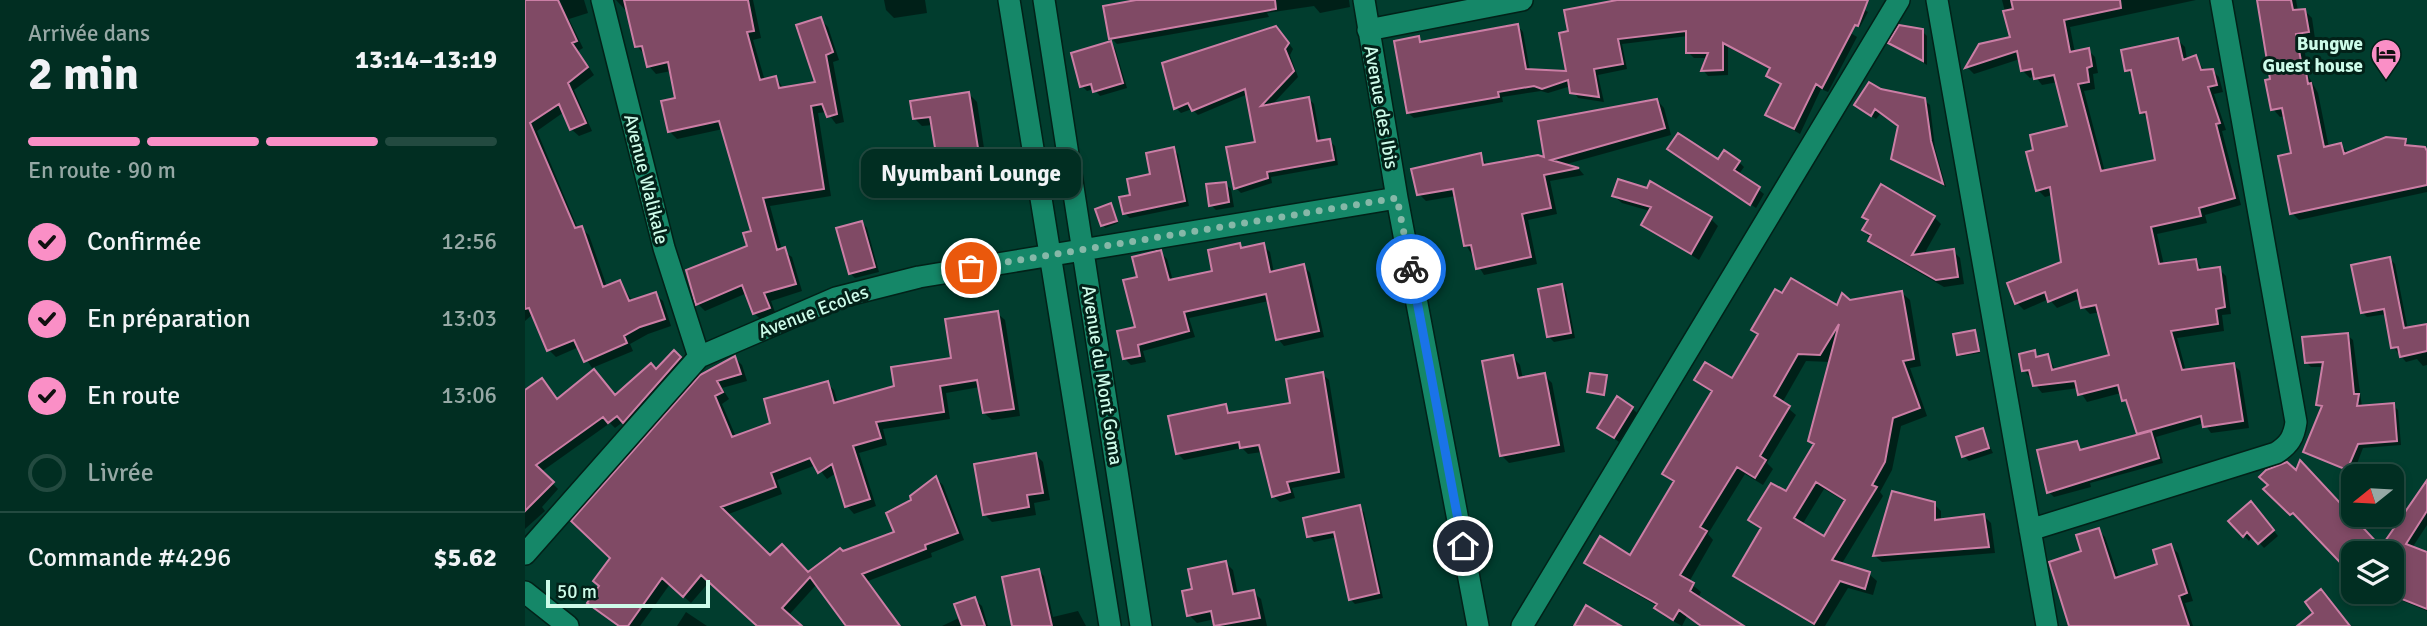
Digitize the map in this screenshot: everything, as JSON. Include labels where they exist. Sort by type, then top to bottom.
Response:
[{"type":"street","name":"Avenue Walikale","points":[[602,0],[664,248],[699,357]]},
{"type":"street","points":[[1009,0],[1110,626]]},
{"type":"street","name":"Avenue du Mont Goma","points":[[1044,0],[1141,626]]},
{"type":"street","name":"Avenue des Ibis","points":[[1364,0],[1397,198],[1478,626]]},
{"type":"street","points":[[1368,30],[1522,0]]},
{"type":"street","points":[[1522,626],[1899,0]]},
{"type":"street","points":[[1937,0],[2047,626]]},
{"type":"street","points":[[2030,530],[2276,453],[2286,447],[2294,436],[2296,422],[2221,0]]},
{"type":"street","points":[[1019,67],[1054,62]]},
{"type":"street","name":"Avenue Ecoles","points":[[525,554],[699,357],[849,295],[919,277],[1397,198]]},
{"type":"street","points":[[1077,423],[1109,418]]},
{"type":"street","points":[[525,592],[568,626]]},
{"type":"building","points":[[525,0],[558,0],[577,41],[572,43],[588,67],[568,83],[586,123],[570,130],[559,104],[530,123],[575,228],[582,226],[603,287],[620,280],[629,301],[656,292],[665,319],[640,327],[624,336],[627,343],[584,362],[574,340],[547,351],[529,308],[525,309]]},
{"type":"building","points":[[624,0],[748,0],[754,31],[747,32],[760,80],[776,76],[779,88],[815,82],[796,25],[821,17],[833,52],[826,55],[837,114],[827,117],[822,104],[811,106],[824,189],[763,198],[777,250],[785,247],[796,284],[764,293],[770,308],[753,314],[742,285],[696,305],[686,270],[747,246],[743,233],[751,231],[719,121],[668,132],[661,101],[675,98],[668,62],[647,67],[642,46],[635,47]]},
{"type":"building","points":[[1136,0],[1275,0],[1276,9],[1109,39],[1103,6]]},
{"type":"building","points":[[1617,0],[1868,0],[1858,26],[1855,25],[1822,88],[1816,84],[1794,129],[1765,115],[1781,84],[1766,76],[1770,68],[1723,43],[1723,70],[1701,71],[1708,53],[1686,53],[1686,31],[1618,39],[1623,64],[1594,69],[1599,97],[1570,93],[1568,80],[1542,89],[1534,86],[1498,92],[1499,97],[1407,113],[1394,41],[1419,36],[1420,42],[1518,24],[1526,69],[1566,71],[1559,33],[1568,31],[1564,10]]},
{"type":"building","points":[[2011,0],[2120,0],[2121,8],[2064,20],[2070,52],[2089,48],[2092,66],[2087,68],[2089,82],[2078,84],[2101,171],[2155,160],[2146,112],[2140,113],[2131,70],[2125,71],[2121,50],[2178,38],[2183,60],[2196,55],[2201,70],[2213,69],[2217,85],[2208,87],[2220,123],[2216,124],[2235,198],[2199,208],[2201,216],[2151,227],[2159,264],[2196,259],[2198,270],[2220,267],[2225,307],[2216,309],[2218,324],[2171,331],[2182,370],[2234,363],[2243,421],[2203,427],[2201,416],[2137,434],[2118,385],[2078,395],[2075,381],[2033,386],[2029,370],[2022,371],[2019,354],[2035,350],[2036,357],[2048,354],[2052,370],[2109,355],[2096,305],[2081,308],[2077,290],[2048,302],[2045,292],[2015,304],[2007,283],[2061,262],[2050,187],[2036,191],[2026,152],[2033,150],[2030,135],[2067,126],[2054,75],[2034,79],[2032,69],[2021,71],[2017,51],[1965,68],[1979,44],[2010,37],[2003,11],[2013,9]]},
{"type":"building","points":[[2257,0],[2291,0],[2293,10],[2305,9],[2309,32],[2296,34],[2303,72],[2306,72],[2308,84],[2311,83],[2324,147],[2341,143],[2344,154],[2386,137],[2406,139],[2405,145],[2425,147],[2427,151],[2427,185],[2290,214],[2278,156],[2291,153],[2282,108],[2271,110],[2265,80],[2270,79]]},
{"type":"building","points":[[1899,25],[1923,29],[1923,61],[1888,43]]},
{"type":"building","points":[[1276,26],[1289,43],[1285,49],[1294,71],[1261,106],[1309,97],[1317,141],[1330,139],[1334,160],[1267,172],[1268,178],[1234,189],[1226,147],[1255,142],[1245,89],[1192,111],[1188,103],[1174,109],[1162,63]]},
{"type":"building","points":[[1111,41],[1123,83],[1093,92],[1091,84],[1080,87],[1071,53]]},
{"type":"building","points":[[1869,82],[1881,89],[1925,98],[1931,141],[1943,184],[1891,159],[1898,126],[1875,109],[1871,116],[1854,105]]},
{"type":"building","points":[[969,92],[982,173],[923,182],[919,156],[936,154],[930,117],[913,119],[910,101]]},
{"type":"building","points":[[1657,99],[1665,128],[1551,160],[1579,168],[1544,175],[1551,208],[1522,214],[1531,257],[1476,269],[1471,245],[1464,246],[1453,189],[1417,195],[1411,169],[1481,153],[1483,165],[1538,155],[1544,157],[1538,121]]},
{"type":"building","points":[[1678,133],[1718,159],[1724,150],[1740,161],[1734,170],[1760,187],[1750,205],[1667,149]]},
{"type":"building","points":[[1174,147],[1185,201],[1123,214],[1119,197],[1130,195],[1127,179],[1150,174],[1146,153]]},
{"type":"building","points":[[1618,179],[1647,188],[1650,181],[1712,217],[1691,254],[1641,225],[1651,207],[1612,196]]},
{"type":"building","points":[[1226,182],[1229,202],[1209,206],[1206,184]]},
{"type":"building","points":[[1881,184],[1935,216],[1912,255],[1954,249],[1958,277],[1936,280],[1868,241],[1871,235],[1862,230],[1868,220],[1862,217]]},
{"type":"building","points":[[1111,203],[1117,221],[1101,226],[1095,209]]},
{"type":"building","points":[[862,221],[875,267],[849,274],[836,228]]},
{"type":"building","points":[[1240,243],[1241,248],[1264,243],[1270,272],[1304,264],[1319,331],[1276,340],[1266,294],[1184,312],[1189,331],[1138,345],[1140,356],[1123,359],[1117,331],[1135,327],[1123,280],[1137,277],[1132,257],[1161,250],[1169,280],[1212,271],[1208,250]]},
{"type":"building","points":[[2390,257],[2404,328],[2427,324],[2427,351],[2400,357],[2398,347],[2391,348],[2384,309],[2361,313],[2351,265]]},
{"type":"building","points":[[1791,278],[1837,305],[1842,293],[1850,300],[1902,291],[1914,359],[1903,361],[1920,408],[1893,418],[1885,462],[1872,485],[1877,487],[1832,560],[1870,572],[1865,589],[1840,581],[1814,624],[1733,576],[1761,528],[1748,520],[1771,483],[1786,491],[1814,444],[1808,441],[1839,324],[1820,355],[1798,354],[1774,396],[1790,406],[1760,456],[1766,460],[1755,478],[1737,467],[1700,527],[1707,531],[1680,575],[1694,583],[1690,591],[1744,626],[1701,626],[1679,610],[1673,620],[1654,608],[1657,604],[1584,563],[1600,536],[1630,555],[1674,481],[1662,474],[1712,391],[1694,380],[1705,362],[1732,378],[1758,334],[1751,330],[1775,289],[1782,293]],"holes":[[[1816,482],[1845,500],[1824,536],[1794,518]]]},
{"type":"building","points":[[1562,284],[1571,333],[1547,337],[1538,289]]},
{"type":"building","points":[[998,311],[1014,409],[983,413],[977,380],[940,386],[944,412],[876,422],[881,438],[853,446],[870,499],[845,507],[832,464],[818,473],[810,458],[771,473],[776,487],[721,507],[770,555],[782,544],[808,572],[840,548],[843,551],[894,532],[886,513],[911,500],[910,496],[936,476],[958,533],[925,545],[926,549],[862,574],[900,626],[846,626],[810,577],[782,608],[802,626],[757,626],[701,575],[683,597],[662,578],[628,626],[619,626],[587,603],[599,586],[593,581],[610,558],[571,521],[700,375],[735,356],[741,374],[717,381],[723,392],[715,396],[732,437],[770,423],[764,399],[828,381],[834,403],[894,386],[891,367],[951,358],[945,319]]},
{"type":"building","points":[[1975,330],[1979,351],[1957,355],[1953,334]]},
{"type":"building","points":[[2348,333],[2354,394],[2359,394],[2357,406],[2394,403],[2397,441],[2358,444],[2350,464],[2341,464],[2341,468],[2303,452],[2322,406],[2316,405],[2323,362],[2305,363],[2302,337]]},
{"type":"building","points":[[674,350],[681,357],[623,423],[617,416],[608,423],[603,417],[536,465],[554,482],[525,511],[525,390],[542,378],[557,399],[594,369],[615,395],[651,363],[656,369]]},
{"type":"building","points":[[1513,355],[1518,378],[1545,373],[1559,445],[1500,456],[1482,361]]},
{"type":"building","points":[[1323,372],[1339,472],[1287,482],[1290,492],[1272,497],[1259,445],[1240,448],[1239,442],[1176,454],[1168,416],[1226,404],[1228,413],[1290,403],[1286,379]]},
{"type":"building","points":[[1590,373],[1607,375],[1604,395],[1587,392]]},
{"type":"building","points":[[1617,396],[1633,407],[1614,438],[1597,428]]},
{"type":"building","points":[[1983,428],[1989,448],[1962,457],[1956,437]]},
{"type":"building","points":[[2151,431],[2159,458],[2047,493],[2037,450],[2077,441],[2080,450]]},
{"type":"building","points":[[1036,453],[1043,493],[1027,495],[1029,507],[983,515],[974,464]]},
{"type":"building","points":[[2300,460],[2341,504],[2341,527],[2362,527],[2375,541],[2341,541],[2341,563],[2293,513],[2290,515],[2263,489],[2268,485],[2259,477],[2266,470],[2287,462],[2296,470]]},
{"type":"building","points":[[2427,480],[2427,511],[2406,544],[2427,552],[2427,609],[2404,600],[2404,541],[2385,541],[2395,527],[2405,527],[2405,512]]},
{"type":"building","points":[[1892,491],[1935,502],[1935,520],[1984,514],[1989,547],[1873,556]]},
{"type":"building","points":[[2251,501],[2274,530],[2258,544],[2247,532],[2243,537],[2228,521]]},
{"type":"building","points":[[1360,505],[1379,593],[1349,600],[1334,532],[1307,537],[1303,518]]},
{"type":"building","points":[[2099,528],[2115,578],[2157,564],[2153,550],[2171,544],[2187,593],[2179,596],[2189,626],[2069,626],[2049,562],[2081,551],[2076,535]]},
{"type":"building","points":[[1226,561],[1233,594],[1254,590],[1260,618],[1214,626],[1211,611],[1187,616],[1182,591],[1192,589],[1188,569]]},
{"type":"building","points":[[1039,569],[1052,626],[1012,626],[1002,577]]},
{"type":"building","points":[[2321,589],[2350,626],[2297,626],[2313,613],[2305,602]]},
{"type":"building","points":[[975,597],[985,626],[962,626],[954,604]]},
{"type":"building","points":[[1586,605],[1621,626],[1574,626]]},
{"type":"way so far","points":[[971,268],[1397,198],[1411,269]]},
{"type":"place","name":"Bungwe Guest house","points":[[2386,81]]},
{"type":"place","name":"Nyumbani Lounge","points":[[971,268]]},
{"type":"route","points":[[1411,269],[1463,546]]}]
